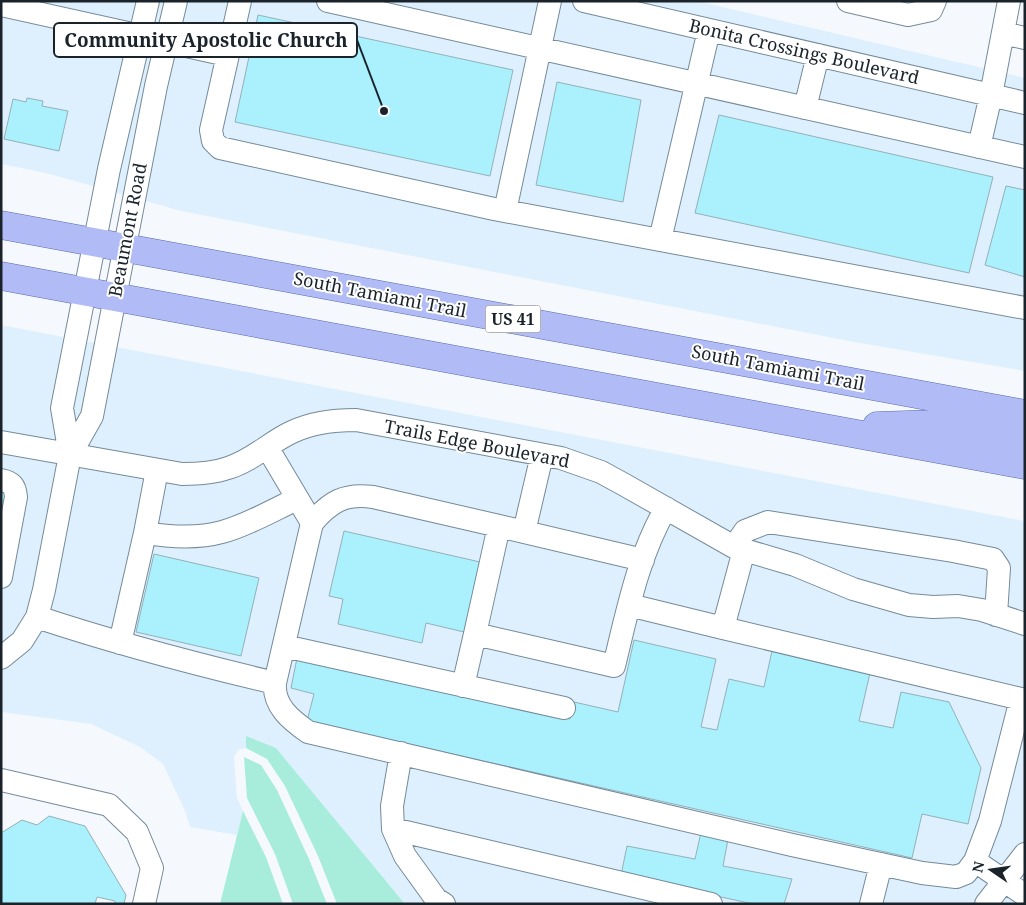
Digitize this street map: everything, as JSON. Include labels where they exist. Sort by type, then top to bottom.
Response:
[{"type":"main road","name":"South Tamiami Trail","points":[[1,225],[1025,414]]},
{"type":"main road","points":[[1,276],[1025,465]]},
{"type":"main road","points":[[828,428],[936,424],[1025,440]]},
{"type":"street","name":"Beaumont Road","points":[[70,454],[62,408],[109,169],[148,1]]},
{"type":"street","name":"Beaumont Road","points":[[1,658],[22,641],[37,617],[44,590],[70,454],[92,416],[152,104],[176,1]]},
{"type":"street","points":[[240,1],[211,130],[213,141],[220,148],[505,211],[1025,308]]},
{"type":"street","points":[[328,1],[1025,157]]},
{"type":"street","points":[[505,211],[550,1]]},
{"type":"street","name":"Bonita Crossings Boulevard","points":[[584,1],[1025,103]]},
{"type":"street","points":[[848,1],[908,15],[931,10],[935,1]]},
{"type":"street","points":[[979,147],[1009,1]]},
{"type":"street","points":[[1,5],[227,55]]},
{"type":"street","points":[[660,240],[709,30]]},
{"type":"street","points":[[1003,33],[1025,38]]},
{"type":"street","points":[[805,108],[818,55]]},
{"type":"street","name":"Trails Edge Boulevard","points":[[1,442],[182,474],[206,473],[229,468],[291,432],[332,420],[356,420],[561,458],[601,472],[739,548],[796,565],[853,589],[909,605],[933,607],[958,606],[996,614],[1025,624]]},
{"type":"street","points":[[267,447],[312,524]]},
{"type":"street","points":[[524,532],[542,455]]},
{"type":"street","points":[[120,643],[157,470]]},
{"type":"street","points":[[1,480],[11,482],[14,486],[16,497],[1,578]]},
{"type":"street","points":[[630,605],[1023,699],[990,821],[975,860],[966,873],[956,877],[922,873],[792,845],[308,732],[296,724],[287,714],[277,701],[274,693],[312,524],[323,510],[334,502],[347,497],[359,495],[373,497],[643,560]]},
{"type":"street","points":[[145,533],[174,537],[198,536],[221,532],[298,499]]},
{"type":"street","points":[[475,634],[614,666],[643,560],[656,525],[666,508]]},
{"type":"street","points":[[722,628],[739,548],[745,531],[768,522],[953,551],[993,560],[999,568],[996,614]]},
{"type":"street","points":[[463,686],[499,526]]},
{"type":"street","points":[[37,617],[120,643],[275,683]]},
{"type":"street","points":[[284,646],[564,708]]},
{"type":"street","points":[[401,754],[392,806],[393,829],[405,856],[436,899],[444,904]]},
{"type":"street","points":[[1,780],[109,805],[136,832],[152,868],[144,904]]},
{"type":"street","points":[[393,829],[703,903]]},
{"type":"street","points":[[986,904],[1025,854]]},
{"type":"street","points":[[975,860],[1025,896],[1018,904]]},
{"type":"street","points":[[871,904],[881,864]]},
{"type":"shaded area","points":[[1,1],[697,1],[1025,78],[1025,371],[854,342],[181,211],[46,173],[1,164]]},
{"type":"shaded area","points":[[1,325],[1025,521],[1025,904],[405,904],[276,748],[246,737],[246,748],[238,750],[234,757],[237,798],[243,811],[237,835],[190,827],[185,811],[163,764],[140,747],[91,724],[1,712]]},
{"type":"shaded area","points":[[246,736],[276,748],[405,904],[337,904],[318,856],[285,786],[267,759],[246,748]]},
{"type":"shaded area","points":[[244,757],[261,765],[277,790],[309,859],[327,904],[293,904],[275,854],[247,798]]},
{"type":"shaded area","points":[[243,811],[266,857],[283,904],[220,904]]},
{"type":"building","points":[[258,15],[513,70],[490,176],[235,122]]},
{"type":"building","points":[[557,82],[641,100],[623,202],[536,185]]},
{"type":"building","points":[[27,98],[43,101],[42,106],[68,111],[59,151],[4,139],[13,99],[26,102]]},
{"type":"building","points":[[719,115],[993,177],[969,273],[695,213]]},
{"type":"building","points":[[1006,186],[1025,190],[1025,277],[985,265]]},
{"type":"building","points":[[1,492],[11,493],[1,546]]},
{"type":"building","points":[[344,531],[480,562],[464,632],[426,623],[422,643],[338,624],[343,599],[329,596]]},
{"type":"building","points":[[154,554],[259,578],[241,656],[136,632]]},
{"type":"building","points":[[634,640],[716,659],[701,727],[717,730],[729,679],[764,687],[772,651],[870,673],[859,721],[893,728],[901,692],[949,702],[981,768],[968,824],[922,814],[912,858],[307,721],[314,694],[291,688],[297,658],[570,719],[574,702],[618,712]]},
{"type":"building","points":[[49,816],[85,826],[126,895],[124,904],[115,904],[115,901],[97,897],[95,904],[1,904],[1,833],[22,820],[37,825]]},
{"type":"building","points":[[702,828],[729,834],[723,866],[792,879],[784,904],[753,904],[621,875],[627,846],[695,859]]},
{"type":"place","name":"Community Apostolic Church","points":[[384,111]]}]
